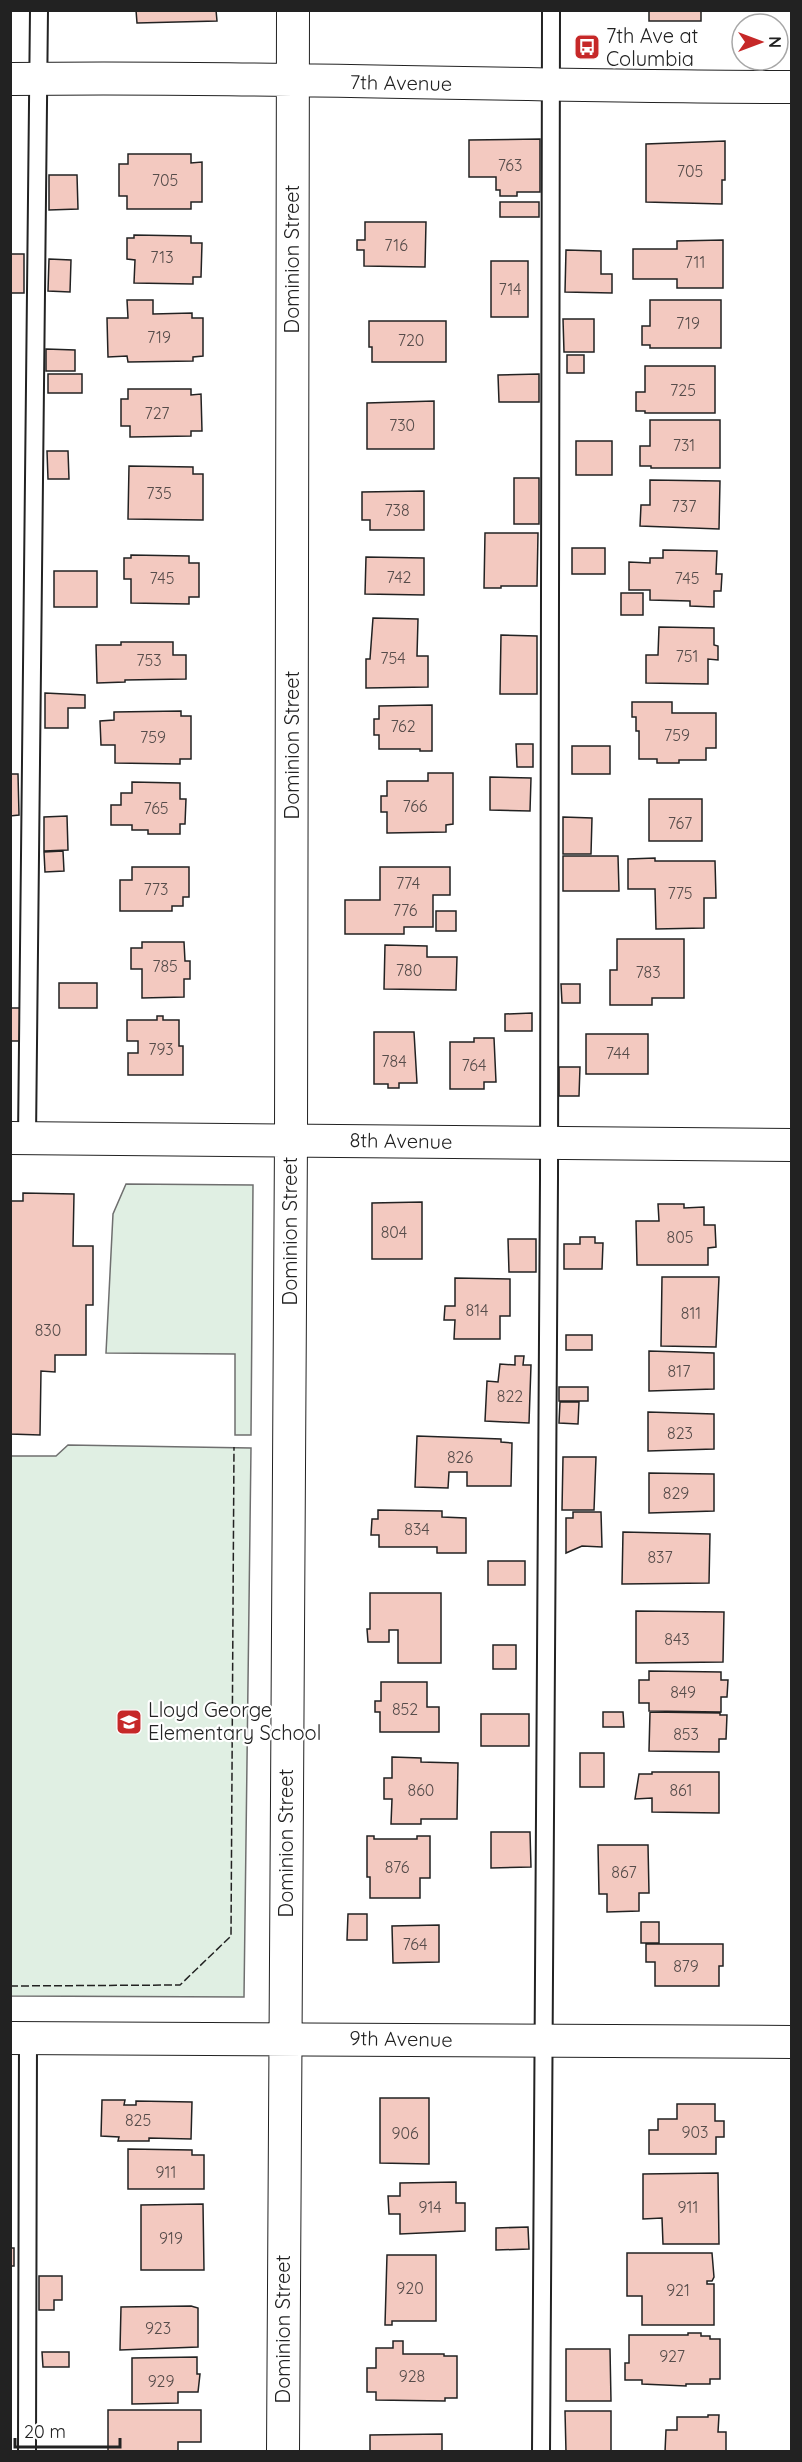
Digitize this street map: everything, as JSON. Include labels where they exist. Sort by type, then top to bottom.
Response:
[{"type":"street","name":"Dominion Street","points":[[283,2451],[291,1139],[293,10]]},
{"type":"street","name":"7th Avenue","points":[[25,78],[293,80],[550,86],[792,87]]},
{"type":"street","name":"8th Avenue","points":[[19,1138],[792,1145]]},
{"type":"street","name":"9th Avenue","points":[[19,2038],[792,2042]]},
{"type":"lane","points":[[19,1138],[25,78],[39,10]]},
{"type":"lane","points":[[541,2451],[549,1143],[551,10]]},
{"type":"lane","points":[[19,2038],[27,2451]]},
{"type":"green space","points":[[126,1184],[253,1185],[251,1435],[235,1435],[235,1354],[106,1353],[113,1214]]},
{"type":"green space","name":"Lloyd George Elementary School","points":[[68,1445],[251,1448],[244,1997],[11,1996],[11,1456],[56,1456]]},
{"type":"building","points":[[136,10],[216,10],[217,21],[137,23]]},
{"type":"building","points":[[649,10],[701,10],[701,21],[649,21]]},
{"type":"building","points":[[540,139],[540,192],[517,192],[517,196],[500,196],[500,190],[496,190],[496,177],[469,177],[469,140]]},
{"type":"building","points":[[725,141],[725,180],[722,180],[722,204],[646,202],[646,144]]},
{"type":"building","points":[[128,154],[191,154],[191,163],[202,162],[202,202],[191,202],[191,209],[127,209],[127,196],[119,196],[119,164],[128,164]]},
{"type":"building","points":[[49,175],[77,175],[78,209],[49,210]]},
{"type":"building","points":[[500,202],[539,202],[539,217],[500,217]]},
{"type":"building","points":[[365,222],[426,222],[425,267],[364,266],[364,250],[357,250],[357,240],[365,240]]},
{"type":"building","points":[[134,235],[191,236],[191,243],[202,243],[201,277],[193,277],[193,284],[134,283],[135,260],[127,259],[127,238],[134,238]]},
{"type":"building","points":[[723,240],[723,288],[677,288],[677,279],[633,279],[633,249],[677,249],[677,241]]},
{"type":"building","points":[[566,250],[601,251],[601,274],[612,274],[612,293],[565,292]]},
{"type":"building","points":[[10,254],[24,254],[24,293],[10,293]]},
{"type":"building","points":[[49,259],[71,260],[70,292],[48,291]]},
{"type":"building","points":[[491,261],[528,261],[528,317],[491,317]]},
{"type":"building","points":[[127,300],[153,300],[153,314],[192,313],[192,318],[203,318],[203,356],[193,357],[193,361],[128,362],[127,356],[108,357],[107,318],[128,318]]},
{"type":"building","points":[[650,300],[721,300],[721,348],[650,348],[650,345],[642,345],[642,326],[650,326]]},
{"type":"building","points":[[563,319],[594,319],[594,352],[564,352]]},
{"type":"building","points":[[369,321],[446,321],[446,362],[372,362],[372,347],[369,347]]},
{"type":"building","points":[[46,349],[75,350],[75,371],[46,371]]},
{"type":"building","points":[[567,355],[584,355],[584,373],[567,373]]},
{"type":"building","points":[[645,366],[715,366],[715,413],[636,411],[636,392],[645,392]]},
{"type":"building","points":[[48,374],[82,374],[82,393],[48,393]]},
{"type":"building","points":[[539,374],[539,402],[499,402],[498,375]]},
{"type":"building","points":[[128,389],[191,389],[191,395],[201,394],[202,431],[191,431],[191,436],[130,437],[130,426],[121,426],[121,399],[128,399]]},
{"type":"building","points":[[434,401],[434,449],[367,449],[367,403]]},
{"type":"building","points":[[650,420],[720,420],[720,468],[640,466],[640,446],[650,446]]},
{"type":"building","points":[[576,441],[612,441],[612,475],[576,475]]},
{"type":"building","points":[[47,451],[68,451],[69,479],[48,479]]},
{"type":"building","points":[[129,466],[193,467],[193,474],[203,474],[203,520],[128,519]]},
{"type":"building","points":[[514,478],[539,478],[539,524],[514,524]]},
{"type":"building","points":[[650,480],[720,481],[719,529],[640,526],[641,505],[650,505]]},
{"type":"building","points":[[424,491],[424,530],[370,530],[370,520],[362,520],[362,492]]},
{"type":"building","points":[[485,533],[538,533],[537,586],[484,588]]},
{"type":"building","points":[[572,548],[605,548],[605,574],[572,574]]},
{"type":"building","points":[[663,550],[717,551],[716,574],[722,574],[721,591],[714,591],[714,607],[690,606],[690,601],[650,600],[650,590],[629,590],[629,562],[650,563],[650,558],[663,558]]},
{"type":"building","points":[[131,555],[189,556],[189,563],[199,563],[199,597],[189,597],[189,604],[131,603],[131,579],[124,579],[124,558],[131,558]]},
{"type":"building","points":[[366,557],[424,558],[424,595],[365,594]]},
{"type":"building","points":[[54,571],[97,571],[97,607],[54,607]]},
{"type":"building","points":[[621,593],[643,593],[643,615],[621,615]]},
{"type":"building","points":[[373,618],[418,619],[417,656],[428,656],[428,687],[366,688],[366,659],[370,659]]},
{"type":"building","points":[[659,627],[714,628],[714,645],[718,646],[718,660],[708,659],[708,684],[646,683],[646,655],[658,655]]},
{"type":"building","points":[[501,635],[537,636],[537,694],[500,694]]},
{"type":"building","points":[[121,642],[173,642],[173,655],[186,655],[186,679],[97,683],[96,645],[121,645]]},
{"type":"building","points":[[45,693],[85,695],[85,708],[68,708],[68,728],[45,728]]},
{"type":"building","points":[[632,702],[672,702],[672,713],[716,713],[716,748],[706,748],[706,760],[657,763],[657,759],[639,759],[639,731],[636,731],[636,717],[632,717]]},
{"type":"building","points":[[432,705],[432,751],[379,749],[379,735],[374,735],[374,719],[379,719],[379,706]]},
{"type":"building","points":[[181,711],[181,716],[191,716],[191,759],[180,759],[180,764],[115,763],[115,745],[101,745],[100,721],[114,720],[114,712]]},
{"type":"building","points":[[516,744],[533,744],[533,767],[517,767]]},
{"type":"building","points":[[572,746],[610,746],[610,774],[572,774]]},
{"type":"building","points":[[428,773],[453,773],[453,824],[446,825],[446,832],[387,833],[387,812],[381,812],[381,796],[387,796],[387,781],[428,781]]},
{"type":"building","points":[[10,774],[18,774],[19,815],[10,816]]},
{"type":"building","points":[[490,777],[531,778],[530,811],[490,810]]},
{"type":"building","points":[[132,782],[180,783],[180,799],[186,799],[185,824],[180,824],[180,834],[148,834],[148,830],[132,830],[132,825],[111,825],[111,805],[121,805],[121,793],[132,793]]},
{"type":"building","points":[[649,799],[702,799],[702,841],[649,841]]},
{"type":"building","points":[[67,816],[68,850],[44,851],[44,817]]},
{"type":"building","points":[[563,817],[592,818],[591,854],[563,854]]},
{"type":"building","points":[[63,851],[64,871],[45,872],[44,852]]},
{"type":"building","points":[[563,856],[618,856],[619,891],[563,891]]},
{"type":"building","points":[[655,858],[655,861],[715,861],[716,898],[704,898],[704,928],[656,929],[655,889],[628,889],[628,859]]},
{"type":"building","points":[[132,867],[189,867],[189,897],[183,897],[183,906],[172,906],[172,911],[120,911],[120,880],[132,880]]},
{"type":"building","points":[[380,867],[450,867],[450,895],[433,895],[433,927],[404,927],[404,934],[345,934],[345,900],[380,900]]},
{"type":"building","points":[[436,911],[456,911],[456,931],[436,931]]},
{"type":"building","points":[[617,939],[684,939],[684,998],[652,998],[652,1005],[610,1005],[610,970],[617,970]]},
{"type":"building","points":[[142,942],[184,942],[185,961],[190,961],[190,979],[184,979],[184,997],[142,998],[142,969],[131,969],[131,948],[142,948]]},
{"type":"building","points":[[385,945],[427,946],[427,957],[457,957],[456,990],[384,989]]},
{"type":"building","points":[[59,983],[97,983],[97,1008],[59,1008]]},
{"type":"building","points":[[561,984],[580,984],[580,1003],[562,1003]]},
{"type":"building","points":[[10,1008],[21,1008],[20,1041],[10,1041]]},
{"type":"building","points":[[532,1013],[532,1031],[505,1031],[505,1014]]},
{"type":"building","points":[[157,1016],[163,1016],[163,1020],[179,1020],[179,1046],[183,1046],[183,1075],[128,1075],[128,1053],[138,1053],[138,1041],[127,1041],[127,1020],[157,1020]]},
{"type":"building","points":[[374,1032],[414,1032],[417,1083],[399,1083],[399,1088],[388,1088],[388,1084],[374,1084]]},
{"type":"building","points":[[586,1034],[648,1034],[648,1074],[586,1074]]},
{"type":"building","points":[[474,1038],[494,1038],[496,1082],[484,1082],[484,1089],[450,1089],[450,1042],[474,1042]]},
{"type":"building","points":[[559,1067],[580,1067],[579,1096],[559,1096]]},
{"type":"building","points":[[23,1193],[74,1194],[73,1246],[93,1246],[93,1305],[86,1305],[86,1355],[55,1355],[55,1372],[41,1371],[40,1435],[10,1434],[10,1201],[23,1201]]},
{"type":"building","points":[[422,1202],[422,1259],[372,1259],[372,1203]]},
{"type":"building","points":[[658,1204],[684,1204],[684,1208],[704,1207],[704,1225],[715,1225],[716,1247],[708,1248],[708,1265],[637,1265],[636,1221],[659,1221]]},
{"type":"building","points":[[580,1237],[595,1237],[595,1243],[603,1243],[602,1269],[564,1269],[564,1244],[580,1244]]},
{"type":"building","points":[[508,1239],[536,1239],[536,1272],[509,1272]]},
{"type":"building","points":[[662,1277],[719,1277],[716,1347],[661,1346]]},
{"type":"building","points":[[455,1278],[510,1279],[510,1316],[500,1316],[500,1339],[454,1339],[455,1320],[444,1320],[445,1306],[455,1306]]},
{"type":"building","points":[[566,1335],[592,1335],[592,1350],[566,1350]]},
{"type":"building","points":[[649,1351],[714,1353],[714,1389],[649,1391]]},
{"type":"building","points":[[515,1356],[524,1356],[523,1365],[531,1365],[529,1423],[485,1421],[487,1381],[498,1382],[500,1364],[515,1365]]},
{"type":"building","points":[[559,1387],[588,1387],[588,1401],[559,1401]]},
{"type":"building","points":[[560,1402],[579,1402],[578,1424],[559,1423]]},
{"type":"building","points":[[648,1412],[714,1414],[714,1449],[648,1451]]},
{"type":"building","points":[[417,1436],[501,1439],[501,1442],[512,1443],[511,1486],[467,1486],[467,1472],[449,1472],[448,1488],[415,1487]]},
{"type":"building","points":[[563,1457],[596,1457],[594,1510],[562,1510]]},
{"type":"building","points":[[649,1473],[714,1474],[714,1511],[649,1513]]},
{"type":"building","points":[[378,1510],[442,1511],[442,1517],[466,1518],[466,1553],[437,1553],[437,1547],[379,1547],[379,1535],[371,1535],[372,1519],[378,1519]]},
{"type":"building","points":[[573,1512],[601,1512],[602,1547],[582,1546],[566,1553],[566,1518],[573,1518]]},
{"type":"building","points":[[623,1532],[710,1534],[709,1583],[622,1584]]},
{"type":"building","points":[[488,1561],[525,1561],[525,1585],[488,1585]]},
{"type":"building","points":[[370,1593],[441,1593],[441,1663],[398,1663],[398,1630],[389,1630],[389,1642],[368,1642]]},
{"type":"building","points":[[636,1611],[724,1612],[723,1662],[636,1663]]},
{"type":"building","points":[[493,1645],[516,1645],[516,1669],[493,1669]]},
{"type":"building","points":[[649,1671],[721,1672],[721,1680],[728,1680],[727,1697],[721,1697],[721,1712],[649,1711],[649,1703],[639,1703],[639,1680],[649,1680]]},
{"type":"building","points":[[381,1682],[427,1682],[427,1707],[439,1707],[439,1732],[380,1732],[380,1712],[375,1712],[375,1701],[381,1701]]},
{"type":"building","points":[[603,1712],[623,1712],[624,1727],[603,1727]]},
{"type":"building","points":[[650,1712],[727,1715],[726,1739],[719,1739],[719,1752],[649,1751]]},
{"type":"building","points":[[481,1714],[529,1714],[529,1746],[481,1746]]},
{"type":"building","points":[[580,1753],[604,1753],[604,1787],[580,1787]]},
{"type":"building","points":[[392,1757],[421,1758],[421,1762],[458,1763],[457,1819],[421,1819],[421,1824],[391,1824],[392,1799],[384,1799],[384,1778],[392,1778]]},
{"type":"building","points":[[652,1772],[719,1772],[719,1813],[652,1812],[652,1798],[635,1799],[639,1774],[652,1774]]},
{"type":"building","points":[[491,1832],[530,1832],[531,1867],[491,1868]]},
{"type":"building","points":[[367,1836],[374,1836],[374,1839],[417,1839],[417,1836],[430,1836],[430,1878],[420,1878],[420,1898],[370,1898],[370,1877],[367,1877]]},
{"type":"building","points":[[598,1845],[648,1845],[649,1893],[639,1893],[639,1911],[607,1912],[607,1894],[599,1894]]},
{"type":"building","points":[[348,1914],[367,1914],[367,1940],[347,1940]]},
{"type":"building","points":[[641,1922],[659,1922],[659,1943],[641,1943]]},
{"type":"building","points":[[439,1925],[439,1962],[393,1963],[392,1926]]},
{"type":"building","points":[[646,1944],[723,1944],[723,1966],[719,1966],[719,1986],[655,1986],[655,1962],[646,1962]]},
{"type":"building","points":[[380,2098],[429,2098],[429,2164],[380,2163]]},
{"type":"building","points":[[102,2100],[125,2100],[124,2105],[136,2105],[136,2101],[192,2102],[191,2139],[149,2138],[149,2141],[118,2141],[119,2137],[101,2136]]},
{"type":"building","points":[[677,2104],[715,2104],[715,2121],[724,2121],[724,2137],[716,2137],[716,2154],[649,2154],[649,2130],[658,2130],[658,2119],[677,2119]]},
{"type":"building","points":[[128,2149],[192,2150],[192,2155],[204,2155],[204,2189],[128,2189]]},
{"type":"building","points":[[718,2173],[719,2244],[663,2244],[662,2218],[643,2219],[643,2174]]},
{"type":"building","points":[[456,2182],[456,2203],[465,2203],[465,2231],[400,2234],[400,2214],[389,2214],[388,2196],[400,2196],[400,2183]]},
{"type":"building","points":[[203,2204],[204,2270],[141,2270],[141,2205]]},
{"type":"building","points":[[528,2227],[529,2249],[496,2250],[496,2228]]},
{"type":"building","points":[[10,2248],[14,2248],[14,2266],[10,2266]]},
{"type":"building","points":[[627,2253],[712,2253],[714,2277],[712,2281],[707,2281],[707,2284],[714,2284],[714,2325],[642,2325],[642,2296],[627,2296]]},
{"type":"building","points":[[387,2255],[436,2255],[436,2321],[392,2321],[392,2325],[385,2325]]},
{"type":"building","points":[[39,2276],[62,2276],[62,2300],[54,2300],[54,2310],[39,2310]]},
{"type":"building","points":[[191,2306],[198,2308],[198,2347],[120,2350],[121,2307]]},
{"type":"building","points":[[688,2333],[701,2333],[701,2336],[710,2336],[710,2339],[720,2339],[720,2379],[710,2379],[710,2384],[686,2384],[686,2386],[642,2384],[642,2380],[625,2380],[625,2363],[629,2363],[629,2335],[688,2335]]},
{"type":"building","points":[[393,2341],[403,2341],[403,2354],[457,2356],[457,2398],[445,2398],[445,2401],[376,2400],[376,2392],[367,2392],[367,2368],[376,2368],[376,2348],[393,2348]]},
{"type":"building","points":[[566,2349],[610,2349],[611,2401],[566,2401]]},
{"type":"building","points":[[42,2352],[69,2352],[69,2367],[43,2367]]},
{"type":"building","points":[[197,2357],[197,2374],[200,2374],[198,2392],[178,2392],[178,2403],[132,2404],[132,2358]]},
{"type":"building","points":[[108,2410],[201,2410],[201,2442],[178,2442],[178,2452],[108,2452]]},
{"type":"building","points":[[565,2411],[611,2411],[611,2452],[566,2452]]},
{"type":"building","points":[[708,2415],[719,2415],[718,2432],[726,2432],[726,2452],[665,2452],[666,2430],[677,2430],[677,2417],[708,2417]]},
{"type":"building","points":[[442,2434],[442,2452],[370,2452],[370,2435]]},
{"type":"fence","points":[[10,1986],[180,1985],[231,1936],[234,1447]]},
{"type":"place","name":"7th Ave at Columbia","points":[[587,47]]},
{"type":"place","name":"Lloyd George Elementary School","points":[[129,1722]]}]
